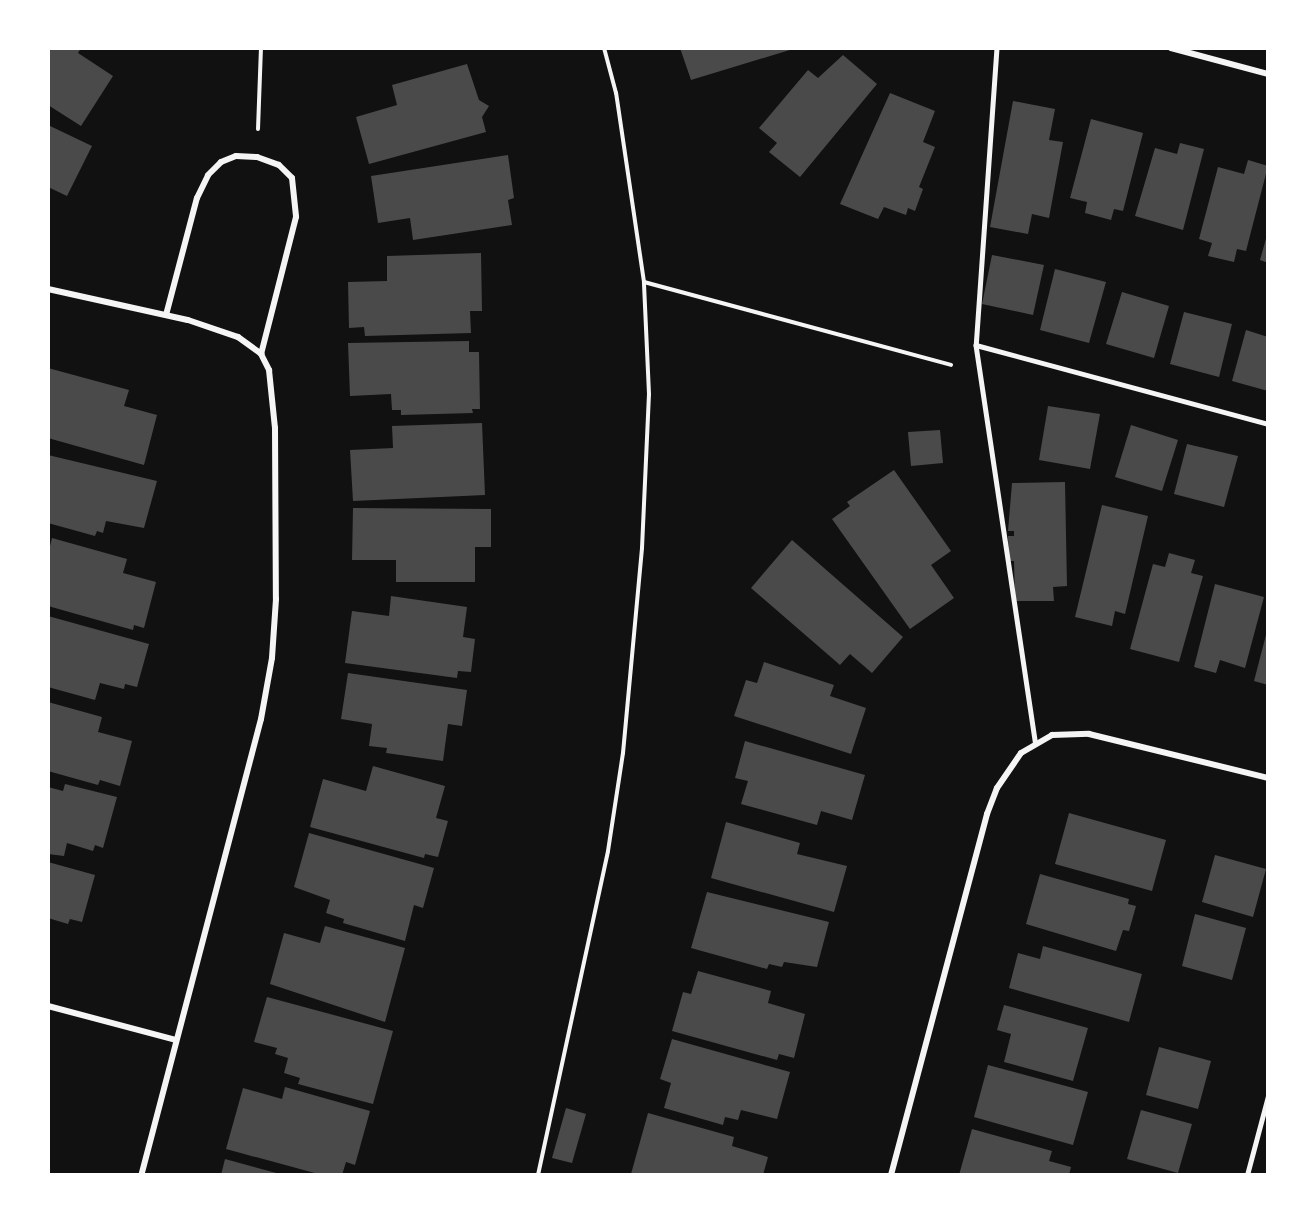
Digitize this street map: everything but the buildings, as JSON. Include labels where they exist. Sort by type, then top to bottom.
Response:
[{"type":"street","points":[[1171,48],[1268,74]]},
{"type":"street","points":[[166,315],[197,198],[208,175],[221,162],[236,156],[257,157],[279,165],[292,178],[296,199],[296,217],[261,354]]},
{"type":"street","points":[[48,289],[217,328],[261,354],[268,370],[275,428],[278,551],[272,658],[248,774],[141,1175]]},
{"type":"street","points":[[891,1175],[987,814],[1009,768],[1035,742],[1071,733],[1109,736],[1268,778]]},
{"type":"street","points":[[48,1006],[176,1040]]},
{"type":"lane","points":[[997,48],[976,345],[1035,742]]},
{"type":"lane","points":[[976,345],[1268,424]]},
{"type":"lane","points":[[1247,1175],[1268,1096]]},
{"type":"path","points":[[257,157],[261,48]]},
{"type":"path","points":[[537,1175],[602,885],[623,753],[642,548],[649,394],[644,282],[616,93],[604,48]]},
{"type":"path","points":[[644,282],[981,373]]}]
